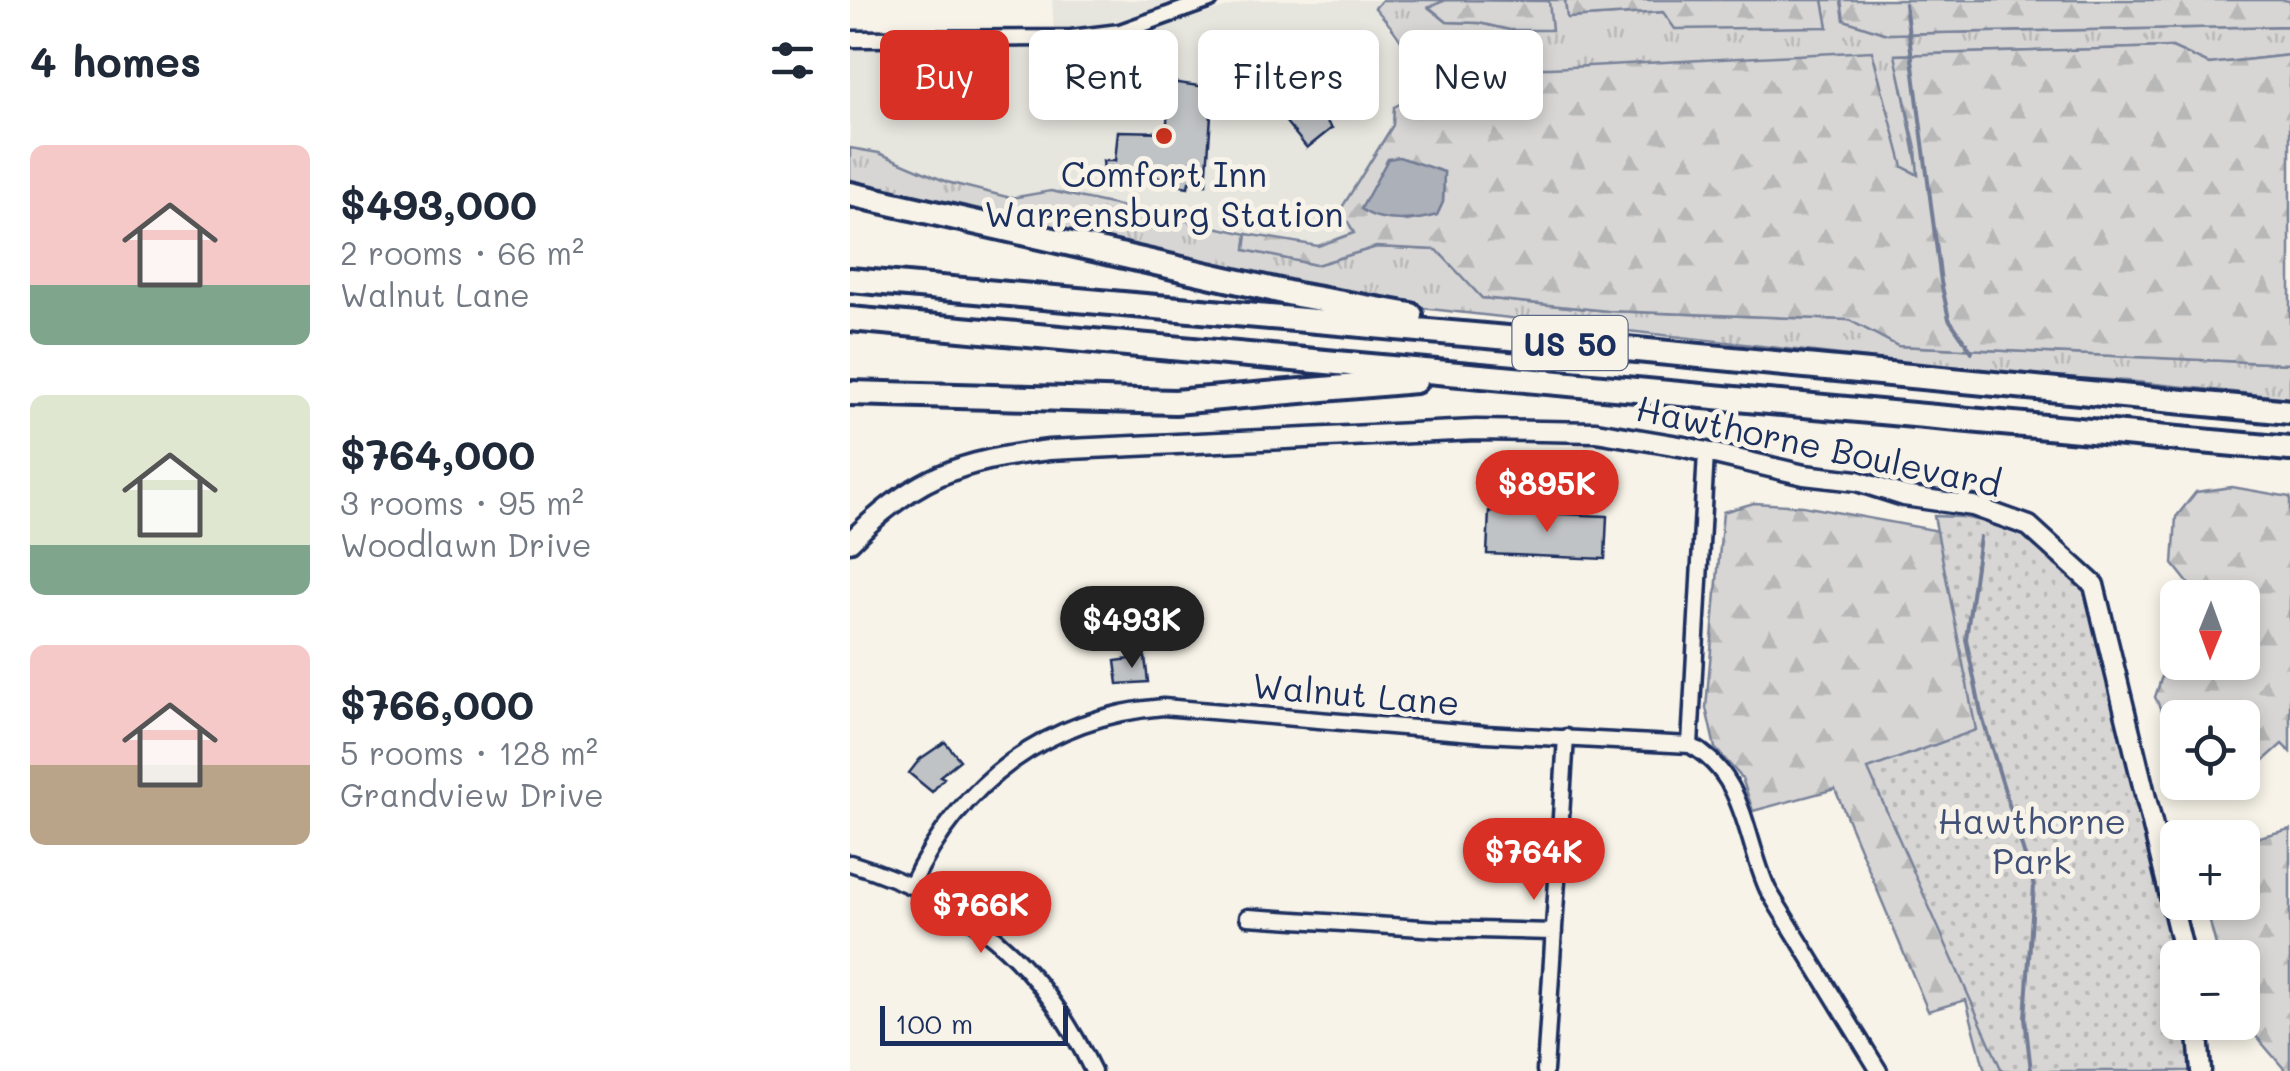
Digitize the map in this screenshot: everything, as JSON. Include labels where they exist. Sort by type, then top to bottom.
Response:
[{"type":"highway","points":[[850,194],[1297,295],[1542,340]]},
{"type":"highway","name":"US 50","points":[[850,280],[1542,340],[2290,412]]},
{"type":"highway","name":"US 50","points":[[850,319],[2290,449]]},
{"type":"highway","points":[[850,393],[1175,402],[1470,375]]},
{"type":"street","points":[[850,38],[1070,38],[1120,32],[1210,0]]},
{"type":"street","name":"Hawthorne Boulevard","points":[[850,542],[906,493],[958,466],[999,456],[1049,450],[1530,430],[1623,436],[1804,475],[1856,482],[1904,496],[1973,506],[2029,526],[2094,585],[2182,940]]},
{"type":"street","points":[[1706,453],[1690,745],[1707,754],[1728,778],[1742,807],[1757,865],[1768,890],[1879,1071]]},
{"type":"street","name":"Walnut Lane","points":[[911,886],[944,827],[991,775],[1050,738],[1135,710],[1163,708],[1690,745]]},
{"type":"street","points":[[1545,1071],[1566,738]]},
{"type":"street","points":[[850,863],[911,886],[966,917],[1012,952],[1060,1008],[1093,1071]]},
{"type":"street","points":[[1248,917],[1438,930],[1554,932]]},
{"type":"street","points":[[2198,1040],[2201,1071]]},
{"type":"shaded area","points":[[1052,0],[1210,0],[1126,30],[1054,30]]},
{"type":"shaded area","points":[[1251,0],[1382,0],[1375,9],[1399,41],[1399,104],[1394,107],[1393,125],[1342,209],[1354,233],[1318,246],[1051,191],[1011,198],[947,182],[879,153],[850,148],[850,45],[880,45],[880,120],[1009,120],[1009,43],[1029,43],[1029,120],[1178,120],[1178,30],[1152,30]]},
{"type":"shaded area","points":[[1399,157],[1444,172],[1443,202],[1437,215],[1388,219],[1361,209],[1388,159]]},
{"type":"green space","points":[[1382,0],[1446,0],[1429,8],[1447,22],[1479,23],[1510,30],[1399,30],[1399,38],[1375,8]]},
{"type":"green space","points":[[1446,0],[1549,1],[1552,30],[1510,30],[1479,23],[1447,22],[1429,7]]},
{"type":"green space","points":[[1453,0],[1565,0],[1568,18],[1664,12],[1827,27],[1823,0],[1841,0],[1845,20],[1887,34],[2290,26],[2290,55],[2209,64],[2172,47],[1896,55],[1919,175],[1903,167],[1543,68],[1543,30],[1510,30],[1548,1]]},
{"type":"green space","points":[[1565,0],[1823,0],[1828,27],[1675,29],[1663,12],[1567,18]]},
{"type":"green space","points":[[1841,0],[2284,0],[2290,1],[2290,26],[1887,34],[1844,20]]},
{"type":"green space","points":[[2172,47],[2209,64],[2290,55],[2290,364],[1898,346],[1849,320],[1608,311],[1482,298],[1437,250],[1376,247],[1316,265],[1245,250],[1247,234],[1318,246],[1354,233],[1341,209],[1393,125],[1394,107],[1399,104],[1399,120],[1543,120],[1543,68],[1872,51],[1903,167],[1918,175],[1895,55]],"holes":[[[1388,159],[1444,172],[1443,202],[1437,215],[1407,221],[1362,209]]]},
{"type":"green space","points":[[850,148],[879,153],[947,182],[1011,198],[1051,191],[1247,234],[1245,250],[1316,265],[1377,247],[1438,250],[1482,298],[1608,311],[1849,320],[1898,346],[2290,364],[2290,398],[2127,381],[1981,373],[1421,308],[1258,275],[850,181]]},
{"type":"green space","points":[[2232,487],[2290,497],[2290,752],[2282,744],[2260,764],[2260,700],[2160,700],[2160,708],[2155,697],[2161,680],[2260,680],[2260,580],[2186,580],[2173,564],[2176,517],[2196,492]]},
{"type":"green space","points":[[1754,503],[1803,506],[1999,542],[2160,1018],[2160,1040],[2168,1040],[2178,1071],[1985,1071],[1966,1000],[1928,1011],[1835,789],[1753,811],[1742,778],[1715,748],[1706,708],[1723,512]]},
{"type":"green space","name":"Hawthorne Park","points":[[1934,516],[1962,517],[2023,529],[2084,581],[2160,886],[2160,920],[2169,920],[2174,940],[2160,940],[2160,1040],[2196,1040],[2199,1071],[2002,1071],[1868,769],[1976,730]]},
{"type":"green space","points":[[2290,829],[2290,1071],[2259,1040],[2260,940],[2215,940],[2209,920],[2260,920],[2260,837]]},
{"type":"building","name":"Comfort Inn Warrensburg Station","points":[[1178,83],[1198,86],[1198,120],[1211,120],[1206,184],[1189,182],[1188,187],[1172,184],[1170,179],[1104,170],[1103,161],[1115,161],[1118,131],[1166,132],[1167,120],[1178,120]]},
{"type":"building","points":[[1284,120],[1327,120],[1332,128],[1307,148]]},
{"type":"building","points":[[1489,511],[1607,516],[1605,559],[1487,554]]},
{"type":"building","points":[[1145,657],[1148,682],[1118,684],[1115,661]]},
{"type":"building","points":[[945,742],[960,760],[940,776],[944,778],[932,792],[909,773],[920,759]]},
{"type":"waterway","points":[[1905,4],[1941,282],[1949,319],[1972,352]]},
{"type":"waterway","points":[[1980,537],[1966,639],[1981,713],[2034,886],[2025,1018],[2031,1071]]},
{"type":"place","name":"Comfort Inn Warrensburg Station","points":[[1164,136]]}]
